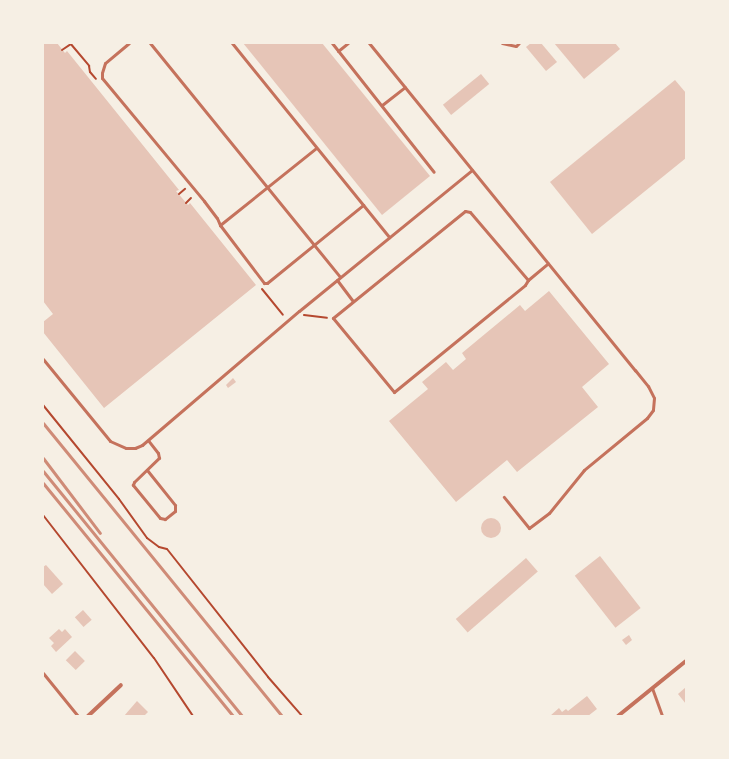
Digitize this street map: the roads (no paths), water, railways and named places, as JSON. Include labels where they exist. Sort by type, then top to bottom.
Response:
[{"type":"street","points":[[618,716],[686,660]]},
{"type":"street","points":[[88,716],[121,685]]},
{"type":"lane","points":[[129,43],[105,63],[102,78],[204,201],[217,218],[220,225],[264,283],[267,283],[363,205]]},
{"type":"lane","points":[[150,43],[340,277]]},
{"type":"lane","points":[[232,43],[389,237]]},
{"type":"lane","points":[[332,43],[434,172]]},
{"type":"lane","points":[[338,51],[348,43]]},
{"type":"lane","points":[[369,43],[648,386],[654,398],[653,410],[647,418],[584,470],[549,513],[529,528],[504,497]]},
{"type":"lane","points":[[502,43],[503,45],[516,46],[519,43]]},
{"type":"lane","points":[[382,105],[404,87]]},
{"type":"lane","points":[[220,225],[316,148]]},
{"type":"lane","points":[[43,359],[110,441],[126,448],[135,448],[148,440],[340,277],[472,170]]},
{"type":"lane","points":[[528,280],[470,212],[465,211],[333,318],[394,392],[525,285],[528,280],[548,263]]},
{"type":"lane","points":[[337,280],[353,301]]},
{"type":"lane","points":[[147,470],[175,505],[175,511],[165,519],[160,518],[133,485],[134,482],[159,458],[158,453],[148,440]]},
{"type":"lane","points":[[43,673],[78,716]]},
{"type":"lane","points":[[652,688],[662,716]]},
{"type":"railway","points":[[43,423],[282,716]]},
{"type":"railway","points":[[43,458],[100,533]]},
{"type":"railway","points":[[43,471],[242,716]]},
{"type":"railway","points":[[43,483],[233,716]]}]
